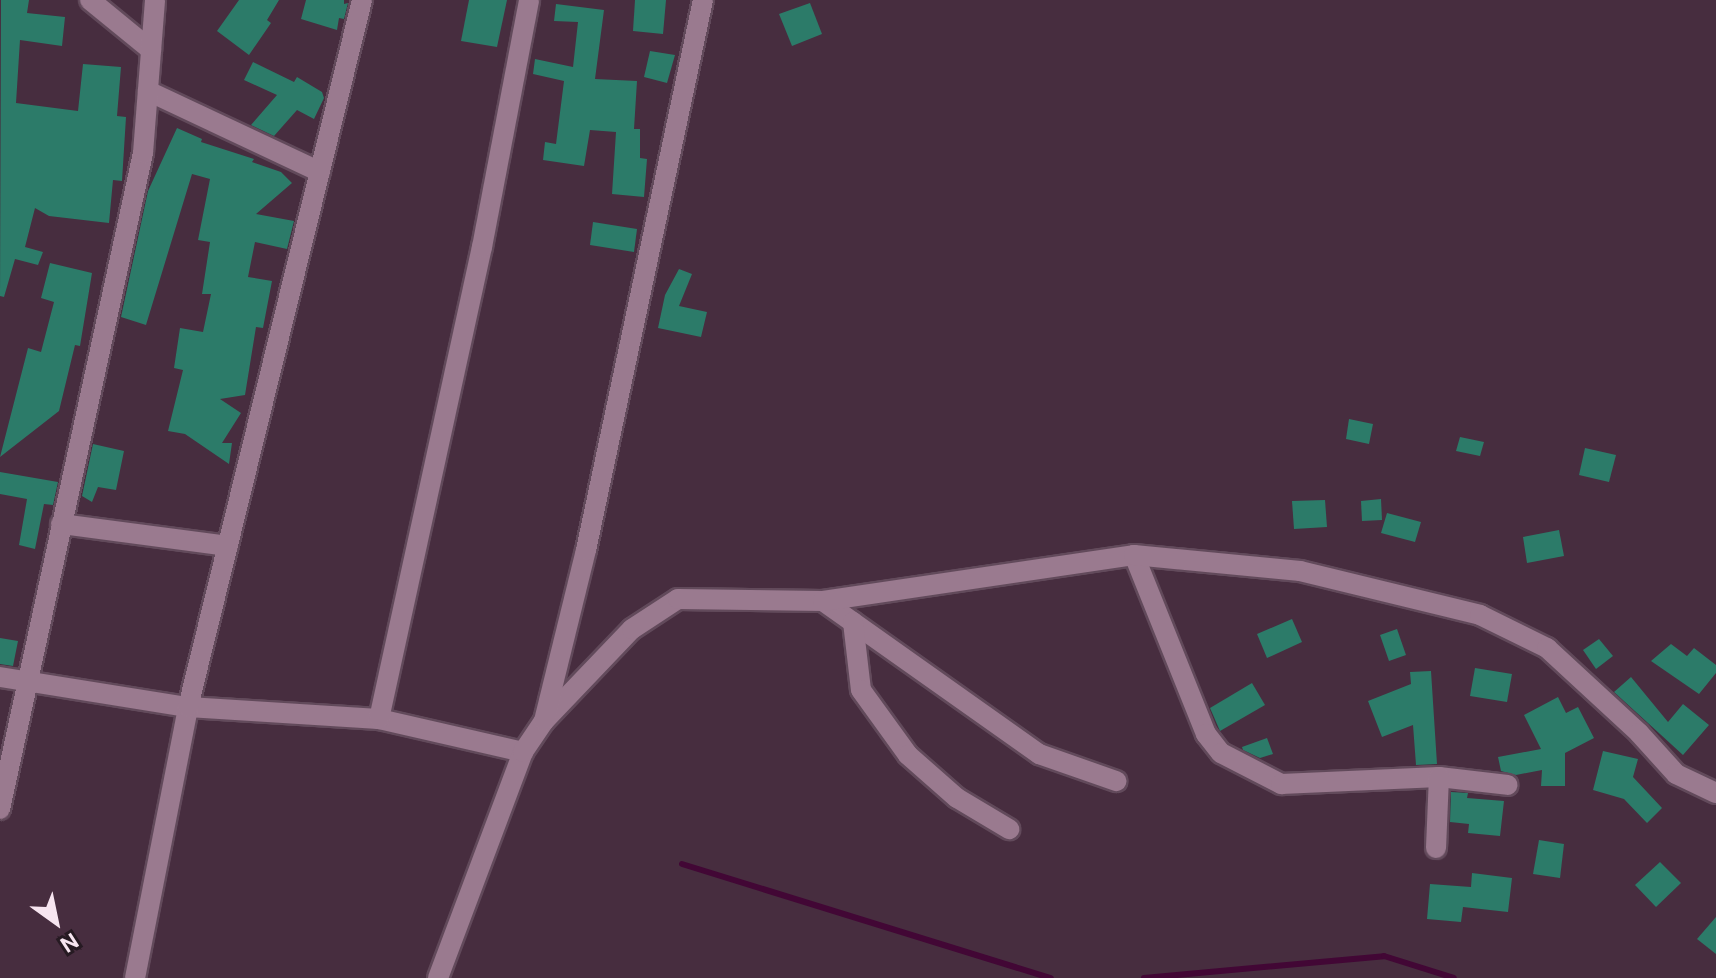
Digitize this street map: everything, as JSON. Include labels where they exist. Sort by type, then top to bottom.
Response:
[{"type":"street","points":[[90,0],[151,50]]},
{"type":"street","points":[[0,809],[143,153],[155,0]]},
{"type":"street","points":[[135,978],[188,707],[362,0]]},
{"type":"street","points":[[379,719],[482,247],[529,0]]},
{"type":"street","points":[[544,721],[589,535],[703,0]]},
{"type":"street","points":[[148,91],[320,172]]},
{"type":"street","points":[[61,524],[228,546]]},
{"type":"street","points":[[1134,555],[1206,734],[1221,753],[1281,784],[1439,777],[1508,785]]},
{"type":"street","points":[[438,978],[523,752],[544,721],[632,629],[678,599],[823,601],[1134,555],[1300,571],[1480,615],[1547,648],[1639,733],[1676,774],[1716,793]]},
{"type":"street","points":[[823,601],[1039,754],[1116,781]]},
{"type":"street","points":[[853,622],[861,690],[908,755],[957,798],[1009,829]]},
{"type":"street","points":[[0,677],[188,707],[379,719],[523,752]]},
{"type":"street","points":[[1436,848],[1439,777]]},
{"type":"building","points":[[1,0],[29,0],[27,13],[65,17],[62,46],[20,40],[16,103],[78,111],[83,64],[121,67],[117,116],[126,117],[122,181],[113,180],[109,223],[49,216],[35,208],[25,247],[43,252],[38,265],[15,259],[4,297],[0,296]]},
{"type":"building","points":[[239,0],[279,0],[267,20],[271,23],[249,55],[217,31]]},
{"type":"building","points":[[306,0],[344,0],[344,4],[348,3],[344,19],[339,18],[337,30],[301,19]]},
{"type":"building","points":[[469,0],[507,0],[497,47],[461,41]]},
{"type":"building","points":[[635,0],[666,0],[663,34],[633,31]]},
{"type":"building","points":[[810,3],[822,34],[792,46],[779,14]]},
{"type":"building","points":[[556,4],[604,10],[595,79],[637,81],[634,129],[640,129],[640,158],[647,159],[644,197],[612,194],[616,132],[590,130],[584,166],[543,160],[545,142],[556,144],[564,81],[533,74],[535,59],[573,67],[578,22],[554,21]]},
{"type":"building","points":[[650,51],[675,55],[667,83],[644,77]]},
{"type":"building","points":[[253,62],[294,82],[297,77],[322,92],[324,98],[314,119],[297,110],[274,136],[251,125],[277,95],[244,80]]},
{"type":"building","points":[[177,128],[202,139],[201,142],[254,159],[252,162],[281,172],[292,183],[256,214],[294,221],[287,249],[255,242],[248,277],[272,281],[263,328],[256,327],[245,395],[220,399],[241,413],[222,443],[232,443],[229,464],[185,434],[168,431],[183,370],[174,368],[180,328],[203,332],[211,294],[202,294],[210,242],[198,240],[210,179],[192,174],[146,325],[121,317],[148,191]]},
{"type":"building","points":[[593,222],[637,229],[634,252],[590,245]]},
{"type":"building","points":[[50,263],[92,273],[80,346],[75,345],[59,411],[0,457],[28,348],[41,352],[54,302],[41,298]]},
{"type":"building","points":[[679,269],[692,274],[679,306],[707,312],[701,337],[658,328],[665,295]]},
{"type":"building","points":[[1349,419],[1373,424],[1369,444],[1346,439]]},
{"type":"building","points":[[1460,437],[1484,442],[1480,456],[1456,451]]},
{"type":"building","points":[[93,444],[124,451],[116,490],[98,487],[92,502],[82,496]]},
{"type":"building","points":[[1585,448],[1616,455],[1609,482],[1579,475]]},
{"type":"building","points":[[0,472],[58,482],[53,505],[44,504],[35,549],[19,545],[27,499],[0,494]]},
{"type":"building","points":[[1381,499],[1382,520],[1362,521],[1361,501]]},
{"type":"building","points":[[1325,500],[1327,527],[1294,529],[1292,501]]},
{"type":"building","points":[[1387,513],[1421,522],[1415,542],[1381,533]]},
{"type":"building","points":[[1559,530],[1564,556],[1527,563],[1523,537]]},
{"type":"building","points":[[1292,619],[1302,642],[1267,658],[1257,634]]},
{"type":"building","points":[[1397,629],[1406,655],[1389,661],[1380,635]]},
{"type":"building","points":[[0,638],[18,641],[13,666],[0,664]]},
{"type":"building","points":[[1599,639],[1613,656],[1596,669],[1583,650]]},
{"type":"building","points":[[1671,644],[1687,656],[1694,648],[1716,665],[1716,673],[1699,694],[1651,661]]},
{"type":"building","points":[[1475,668],[1512,674],[1507,702],[1470,696]]},
{"type":"building","points":[[1431,671],[1437,764],[1416,765],[1413,725],[1382,737],[1368,701],[1411,684],[1410,672]]},
{"type":"building","points":[[1631,677],[1668,722],[1683,704],[1709,725],[1683,755],[1614,692]]},
{"type":"building","points":[[1252,683],[1265,705],[1220,731],[1210,708]]},
{"type":"building","points":[[1558,697],[1566,713],[1578,707],[1594,738],[1565,753],[1565,786],[1541,786],[1542,770],[1516,775],[1501,771],[1498,757],[1541,749],[1524,715]]},
{"type":"building","points":[[1267,738],[1273,754],[1260,758],[1243,750],[1242,747]]},
{"type":"building","points":[[1603,751],[1638,759],[1633,777],[1662,808],[1647,823],[1624,799],[1593,790]]},
{"type":"building","points":[[1451,792],[1468,793],[1467,798],[1504,801],[1500,836],[1468,833],[1469,824],[1450,822]]},
{"type":"building","points":[[1539,840],[1564,844],[1560,878],[1533,874]]},
{"type":"building","points":[[1660,862],[1681,883],[1656,907],[1635,885]]},
{"type":"building","points":[[1472,873],[1512,878],[1508,912],[1463,907],[1461,922],[1427,919],[1430,884],[1471,887]]},
{"type":"building","points":[[1716,917],[1716,954],[1697,939]]},
{"type":"waterway","points":[[682,864],[1051,978]]},
{"type":"waterway","points":[[1144,978],[1384,956],[1454,978]]}]
